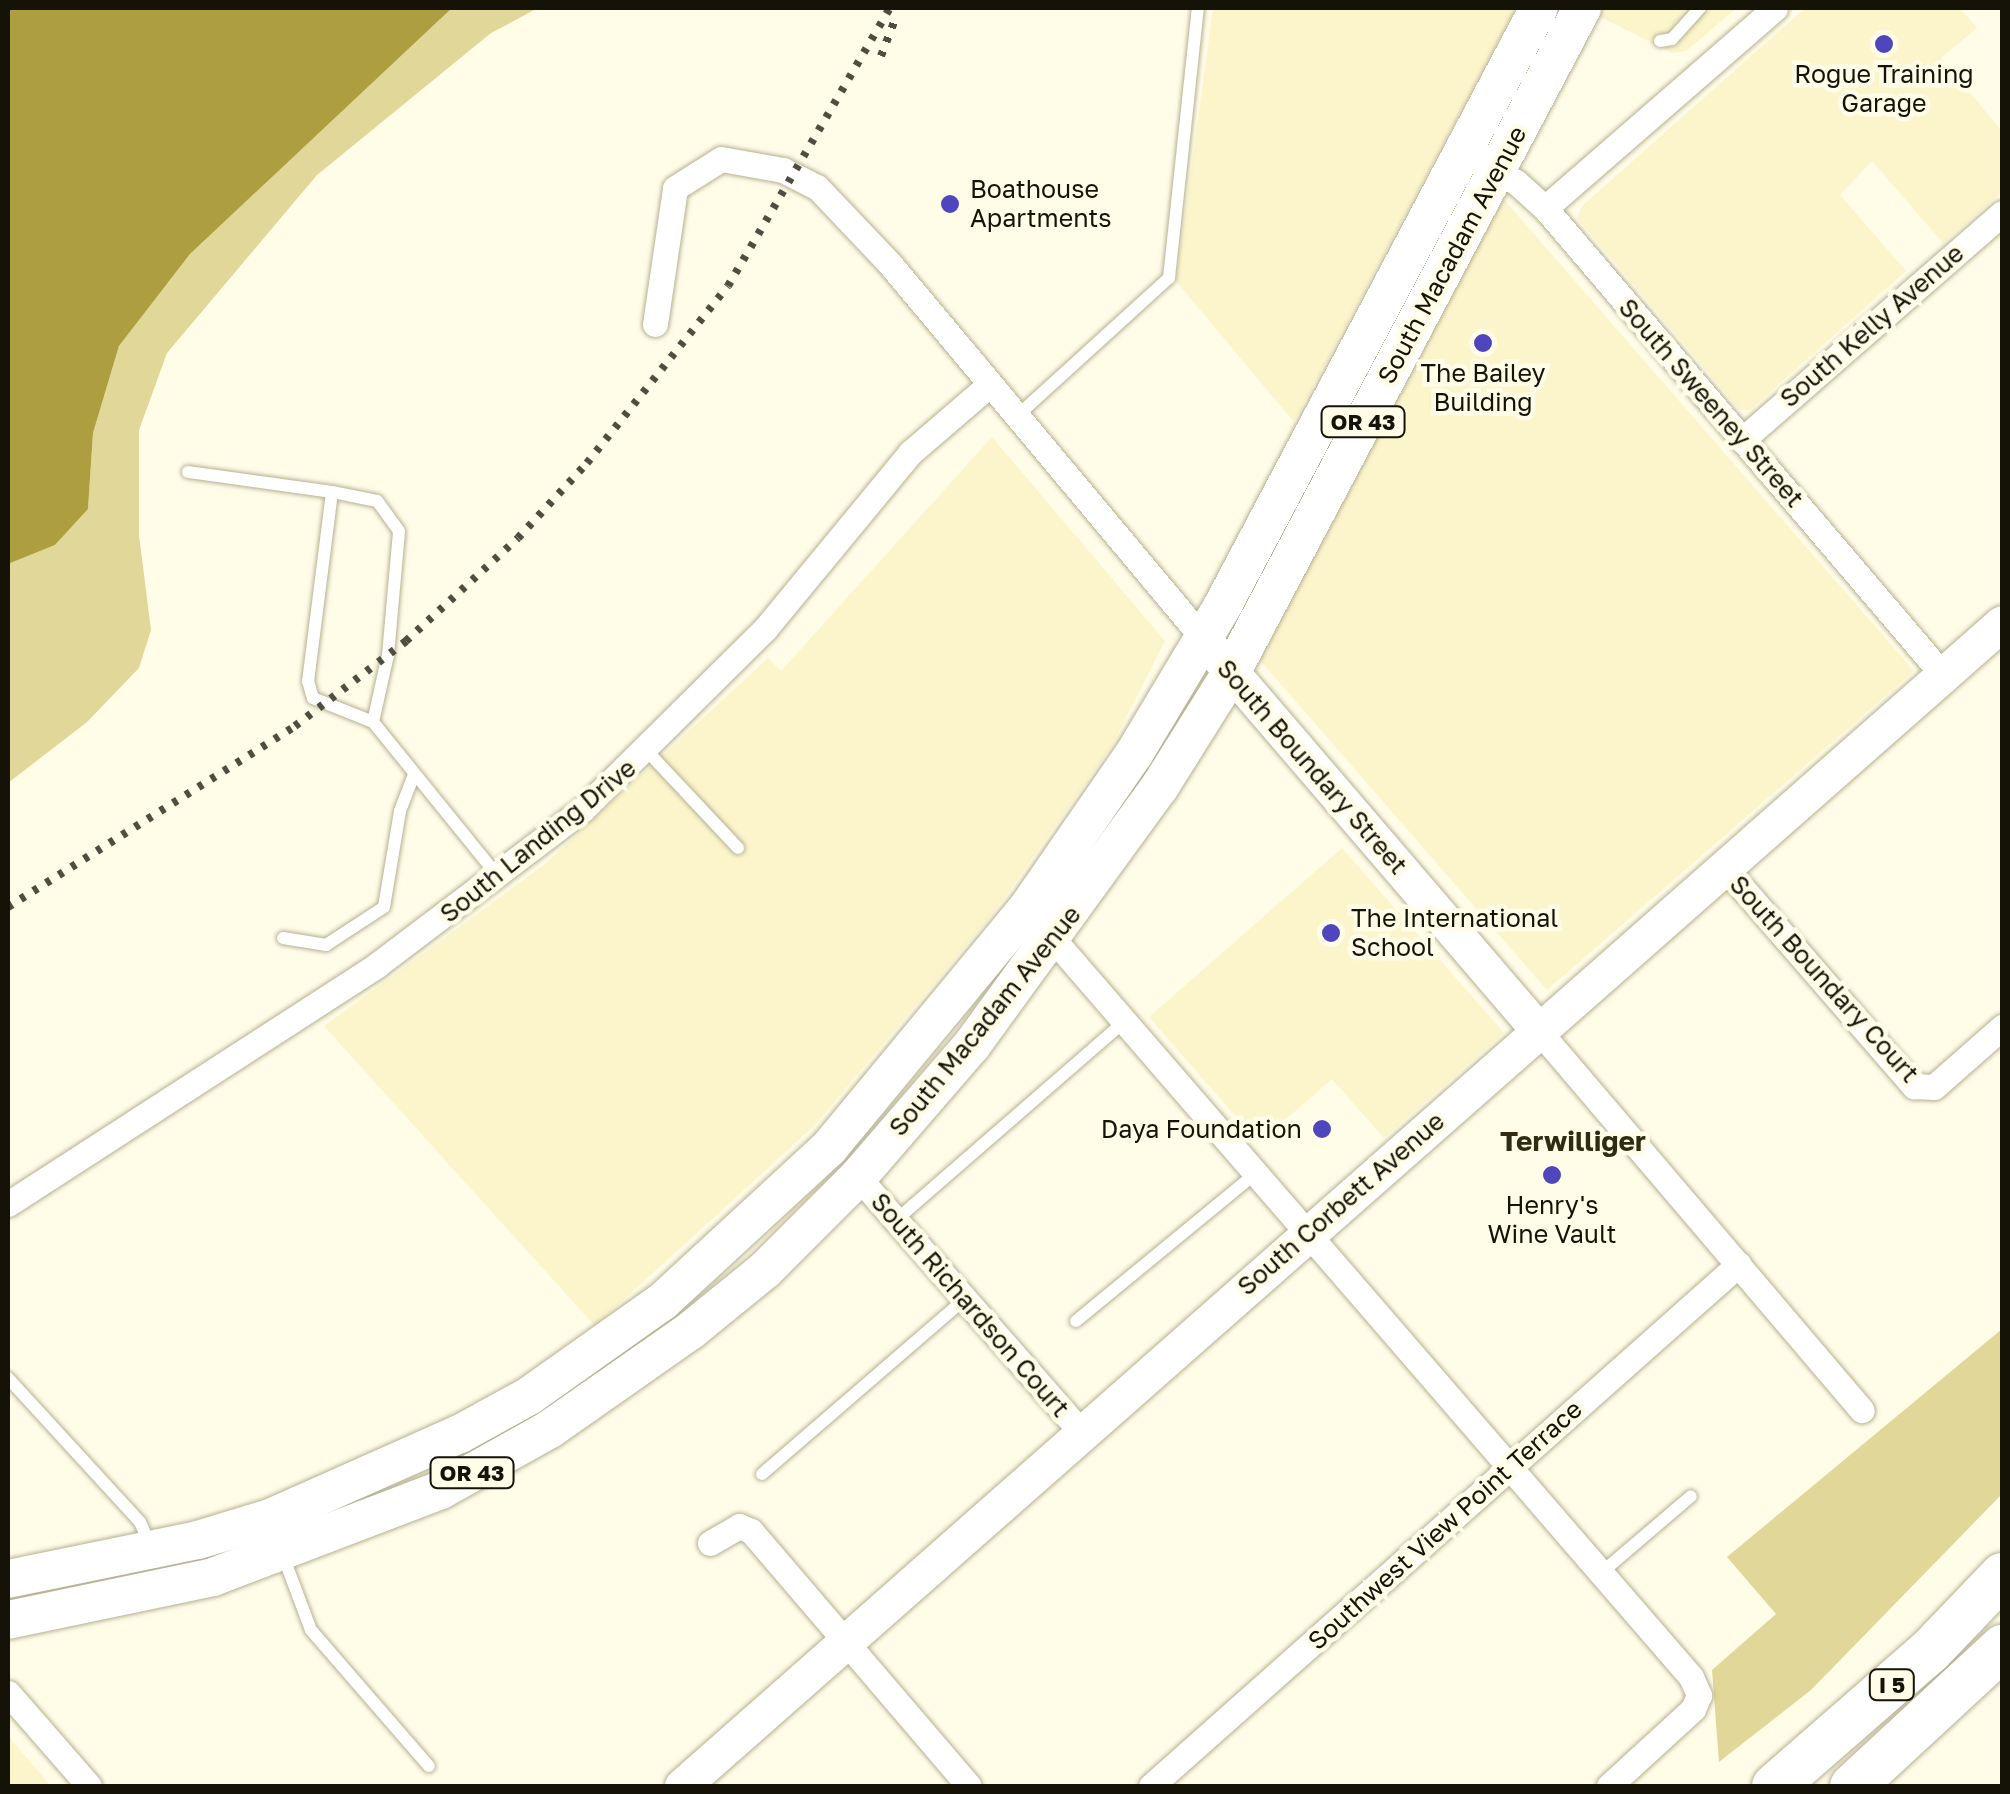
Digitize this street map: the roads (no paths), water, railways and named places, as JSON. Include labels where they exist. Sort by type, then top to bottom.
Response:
[{"type":"highway","name":"I 5","points":[[1774,1786],[1930,1650],[2002,1574]]},
{"type":"highway","name":"I 5","points":[[1852,1786],[2002,1647]]},
{"type":"main road","name":"South Macadam Avenue","points":[[8,1579],[152,1549],[270,1518],[460,1434],[607,1344],[738,1236],[906,1061],[1082,833],[1204,640],[1539,8]]},
{"type":"main road","name":"South Macadam Avenue","points":[[8,1620],[110,1603],[283,1555],[441,1490],[566,1418],[765,1270],[858,1176],[1054,940],[1230,673],[1582,8]]},
{"type":"main road","points":[[858,1176],[853,1154],[864,1124],[906,1061]]},
{"type":"street","points":[[1545,208],[1775,8]]},
{"type":"street","name":"South Sweeney Street","points":[[1461,152],[1545,208],[1943,675]]},
{"type":"street","name":"South Boundary Street","points":[[655,324],[675,188],[721,159],[783,170],[817,187],[890,264],[1230,673],[1862,1410]]},
{"type":"street","name":"South Kelly Avenue","points":[[1742,440],[2002,212]]},
{"type":"street","name":"South Landing Drive","points":[[8,1204],[377,965],[499,877],[647,750],[765,629],[911,452],[990,385]]},
{"type":"street","name":"South Corbett Avenue","points":[[682,1786],[2002,623]]},
{"type":"street","name":"South Boundary Court","points":[[1726,868],[1902,1074],[1924,1090],[2002,1026]]},
{"type":"street","points":[[1054,940],[1691,1678],[1699,1695],[1693,1709],[1608,1786]]},
{"type":"street","name":"South Richardson Court","points":[[858,1176],[1082,1433]]},
{"type":"street","name":"Southwest View Point Terrace","points":[[1151,1786],[1739,1264]]},
{"type":"street","points":[[710,1542],[738,1526],[751,1531],[968,1786]]},
{"type":"street","points":[[8,1696],[88,1786]]},
{"type":"lane","points":[[1016,417],[1170,278],[1198,8]]},
{"type":"lane","points":[[1660,41],[1672,38],[1700,8]]},
{"type":"lane","points":[[188,472],[377,501],[399,531],[388,655],[373,722]]},
{"type":"lane","points":[[332,492],[308,682],[323,704],[373,722],[499,877]]},
{"type":"lane","points":[[647,750],[738,848]]},
{"type":"lane","points":[[283,938],[326,945],[384,907],[400,811],[414,774]]},
{"type":"lane","points":[[896,1220],[1124,1022]]},
{"type":"lane","points":[[1076,1322],[1254,1174]]},
{"type":"lane","points":[[762,1474],[965,1299]]},
{"type":"lane","points":[[8,1378],[140,1522],[152,1549]]},
{"type":"lane","points":[[1601,1573],[1691,1496]]},
{"type":"lane","points":[[270,1518],[311,1630],[428,1766]]},
{"type":"railway","points":[[8,907],[295,726],[406,641],[518,538],[587,463],[728,286],[890,8]]},
{"type":"railway","points":[[881,56],[895,19]]},
{"type":"place","name":"Rogue Training Garage","points":[[1884,44]]},
{"type":"place","name":"Boathouse Apartments","points":[[950,204]]},
{"type":"place","name":"The Bailey Building","points":[[1483,343]]},
{"type":"place","name":"The International School","points":[[1331,933]]},
{"type":"place","name":"Daya Foundation","points":[[1322,1129]]},
{"type":"place","name":"Henry's Wine Vault","points":[[1552,1175]]},
{"type":"district","name":"Terwilliger","points":[[1573,1141]]}]
